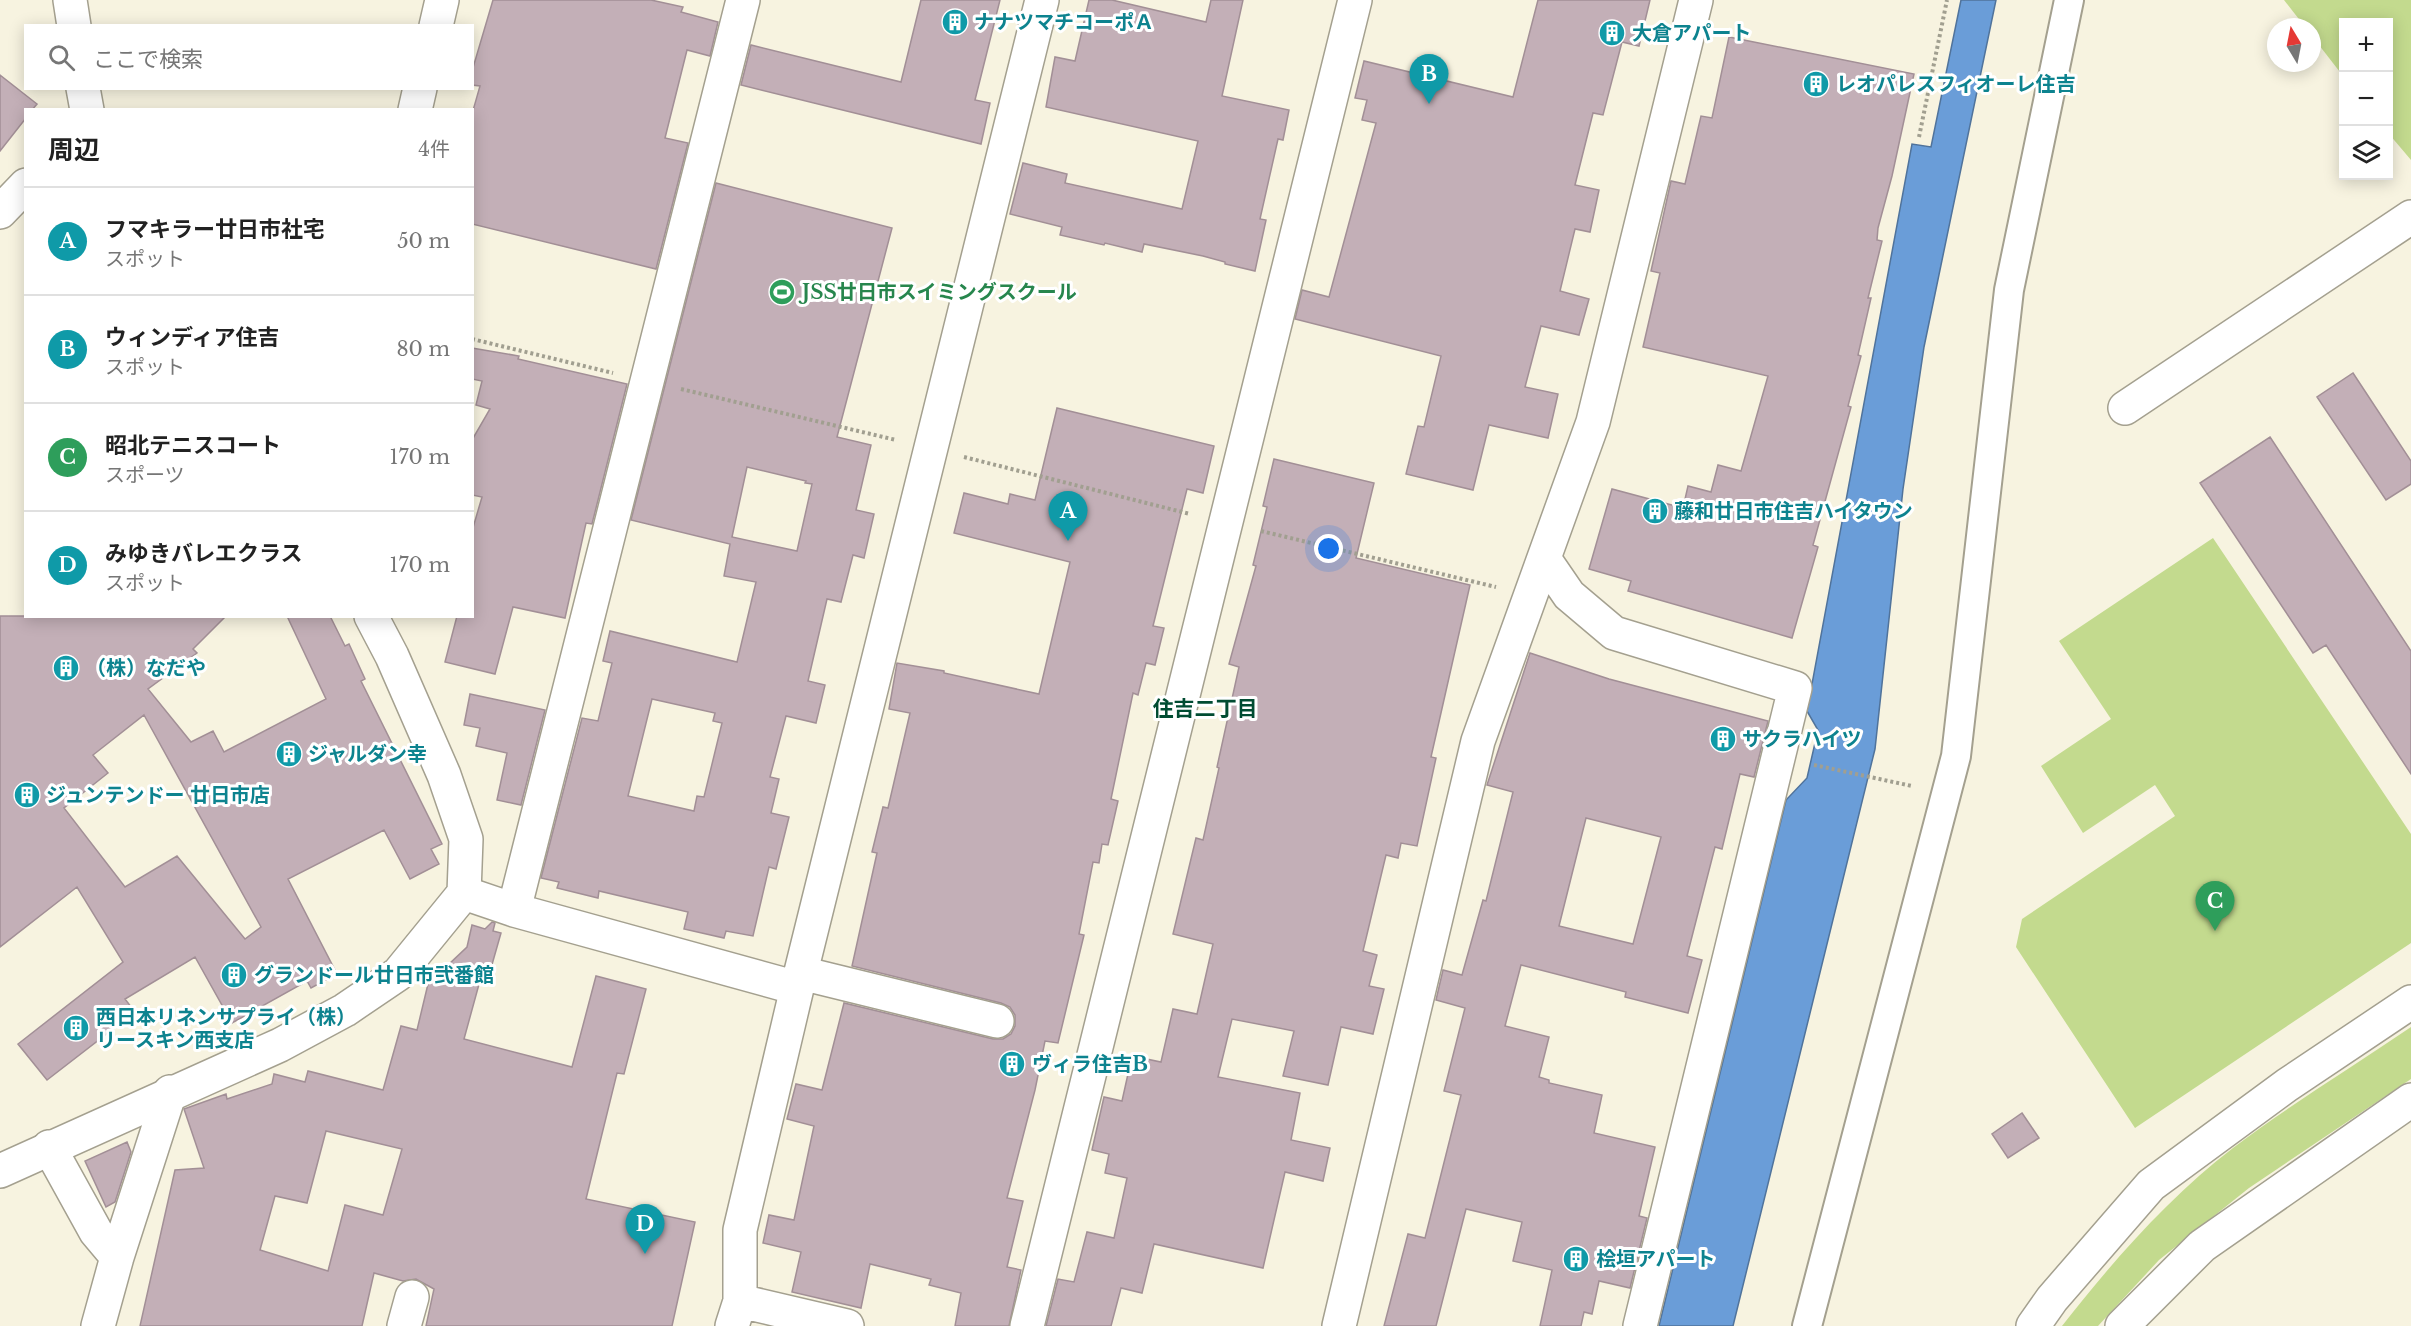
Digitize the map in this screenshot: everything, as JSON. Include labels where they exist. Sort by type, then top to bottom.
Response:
[{"type":"street","points":[[70,0],[74,24]]},
{"type":"street","points":[[436,24],[442,0]]},
{"type":"street","points":[[514,910],[743,0]]},
{"type":"street","points":[[847,1326],[736,1313],[740,1230],[799,980],[1041,0]]},
{"type":"street","points":[[1027,1326],[1355,0]]},
{"type":"street","points":[[1339,1326],[1478,741],[1593,422],[1696,0]]},
{"type":"street","points":[[1807,1326],[1956,756],[2009,290],[2069,0]]},
{"type":"street","points":[[83,90],[87,108]]},
{"type":"street","points":[[415,108],[420,90]]},
{"type":"street","points":[[0,212],[24,187]]},
{"type":"street","points":[[2125,408],[2411,217]]},
{"type":"street","points":[[1545,560],[1569,595],[1614,633],[1795,688],[1640,1326]]},
{"type":"street","points":[[0,1171],[170,1092],[280,1045],[345,1010],[398,974],[464,893],[466,839],[444,775],[392,656],[372,618]]},
{"type":"street","points":[[464,893],[514,910],[799,980],[997,1021]]},
{"type":"street","points":[[2033,1326],[2052,1299],[2151,1185],[2287,1085],[2411,1002]]},
{"type":"street","points":[[98,1326],[117,1257],[170,1092]]},
{"type":"street","points":[[2122,1326],[2202,1246],[2411,1100]]},
{"type":"street","points":[[50,1147],[96,1232],[117,1257]]},
{"type":"path","points":[[1919,137],[1947,0]]},
{"type":"path","points":[[474,339],[930,448],[1226,523],[1532,596]]},
{"type":"path","points":[[1778,758],[1893,782]]},
{"type":"green space","points":[[2284,0],[2411,0],[2411,160],[2393,139],[2393,18],[2339,18],[2339,71],[2321,48],[2321,18],[2298,18]]},
{"type":"green space","points":[[2213,538],[2411,834],[2411,943],[2135,1128],[2016,947],[2022,919],[2175,816],[2155,785],[2083,833],[2041,766],[2111,719],[2059,641]]},
{"type":"green space","points":[[2411,1027],[2411,1079],[2249,1188],[2159,1260],[2098,1326],[2062,1326],[2142,1231],[2209,1167],[2277,1117]]},
{"type":"water","points":[[1961,0],[1996,0],[1924,347],[1903,489],[1875,749],[1733,1326],[1659,1326],[1786,800],[1807,778],[1818,730],[1807,711],[1912,144],[1931,147]]},
{"type":"building","points":[[493,0],[651,0],[683,7],[681,12],[718,22],[710,56],[687,50],[665,138],[688,143],[656,269],[474,224],[474,108],[480,86],[474,85],[474,64]]},
{"type":"building","points":[[921,0],[1000,0],[975,100],[990,103],[981,144],[741,85],[751,45],[901,82]]},
{"type":"building","points":[[1089,0],[1112,0],[1206,22],[1211,0],[1243,0],[1222,96],[1289,110],[1283,140],[1278,139],[1260,219],[1266,220],[1255,271],[1203,256],[1144,244],[1142,252],[1060,235],[1062,227],[1010,214],[1023,163],[1067,174],[1065,183],[1182,209],[1198,141],[1046,107],[1055,57],[1075,61]]},
{"type":"building","points":[[1538,0],[1650,0],[1639,46],[1622,42],[1603,115],[1593,113],[1575,185],[1599,190],[1590,232],[1575,229],[1560,291],[1589,299],[1579,335],[1541,326],[1525,387],[1558,394],[1548,438],[1489,425],[1473,490],[1406,474],[1418,426],[1424,427],[1441,356],[1295,319],[1302,290],[1329,297],[1376,123],[1362,120],[1367,100],[1355,98],[1364,61],[1513,97]]},
{"type":"building","points":[[1729,37],[1914,74],[1878,228],[1877,240],[1882,241],[1868,298],[1871,298],[1858,355],[1861,356],[1848,406],[1851,407],[1813,545],[1818,547],[1792,638],[1628,591],[1631,581],[1589,569],[1612,489],[1683,508],[1688,486],[1711,492],[1718,465],[1741,471],[1768,376],[1643,347],[1660,273],[1651,271],[1671,181],[1685,184],[1701,116],[1712,118]]},
{"type":"building","points":[[0,75],[37,104],[34,108],[24,108],[24,121],[0,151]]},
{"type":"building","points":[[716,183],[892,228],[837,437],[871,445],[856,510],[874,514],[864,558],[853,555],[841,602],[827,599],[808,681],[825,685],[816,723],[786,716],[770,777],[779,779],[771,813],[789,817],[776,869],[769,867],[753,936],[726,931],[724,938],[684,929],[688,912],[599,891],[598,898],[557,888],[559,882],[541,878],[582,718],[598,721],[612,663],[603,661],[610,631],[737,662],[756,582],[724,576],[730,544],[631,520]],"holes":[[[747,467],[812,484],[797,551],[732,537]],[[652,699],[715,713],[713,721],[722,723],[704,797],[697,796],[694,811],[628,796]]]},
{"type":"building","points":[[474,348],[519,356],[518,359],[627,384],[592,524],[586,523],[565,618],[513,607],[495,674],[445,662],[456,618],[474,618],[474,524],[482,497],[474,495],[474,437],[490,409],[476,405],[482,381],[474,379]]},
{"type":"building","points":[[2353,373],[2411,461],[2411,484],[2386,500],[2317,397]]},
{"type":"building","points":[[1057,408],[1214,446],[1203,493],[1187,489],[1153,626],[1164,628],[1155,665],[1146,663],[1138,695],[1133,693],[1111,799],[1118,801],[1108,845],[1102,844],[1099,863],[1093,862],[1079,934],[1084,935],[1058,1043],[1045,1041],[1035,1090],[1007,1198],[1023,1201],[1007,1267],[1021,1270],[1009,1326],[955,1326],[961,1293],[929,1285],[931,1279],[870,1264],[861,1308],[792,1292],[801,1252],[763,1243],[769,1215],[794,1220],[814,1126],[787,1119],[796,1084],[822,1090],[844,1003],[993,1039],[1003,1039],[1011,1034],[1015,1026],[1015,1015],[1010,1007],[1001,1003],[852,966],[877,853],[872,852],[883,807],[888,808],[910,713],[889,709],[897,663],[944,671],[944,673],[1039,694],[1070,562],[954,533],[964,493],[1008,504],[1010,494],[1035,500]]},
{"type":"building","points":[[2270,437],[2411,651],[2411,774],[2326,645],[2313,653],[2200,483]]},
{"type":"building","points":[[1274,459],[1374,483],[1356,558],[1470,585],[1431,757],[1436,758],[1417,846],[1401,843],[1398,858],[1386,855],[1363,951],[1377,955],[1369,986],[1384,989],[1373,1034],[1341,1027],[1328,1085],[1283,1076],[1294,1031],[1232,1019],[1218,1077],[1300,1093],[1291,1140],[1330,1148],[1323,1181],[1285,1172],[1263,1268],[1154,1244],[1142,1293],[1121,1288],[1111,1326],[1046,1326],[1058,1279],[1074,1282],[1087,1232],[1114,1238],[1127,1178],[1105,1173],[1109,1154],[1092,1150],[1104,1097],[1122,1101],[1132,1056],[1161,1062],[1173,1009],[1197,1014],[1213,944],[1173,934],[1196,838],[1203,840],[1219,768],[1217,767],[1239,667],[1229,664],[1256,566],[1253,565],[1267,507],[1263,506]]},
{"type":"building","points":[[0,616],[224,618],[193,649],[197,653],[148,689],[191,742],[213,731],[224,752],[326,699],[288,618],[331,618],[345,646],[349,644],[365,679],[361,681],[442,844],[431,849],[439,864],[410,879],[384,830],[288,879],[337,974],[311,988],[307,981],[232,1023],[195,957],[125,999],[135,1012],[47,1080],[18,1044],[123,962],[77,887],[0,947]],"holes":[[[144,715],[261,927],[245,939],[177,856],[125,887],[64,808],[108,773],[93,755]]]},
{"type":"building","points":[[1530,653],[1609,679],[1768,721],[1754,777],[1740,774],[1722,849],[1715,847],[1687,956],[1702,960],[1688,1013],[1625,997],[1626,992],[1521,965],[1505,1026],[1549,1037],[1539,1077],[1549,1080],[1549,1083],[1602,1095],[1594,1133],[1655,1147],[1639,1216],[1647,1218],[1630,1288],[1599,1281],[1592,1314],[1584,1312],[1581,1326],[1540,1326],[1552,1270],[1513,1261],[1522,1222],[1466,1209],[1436,1326],[1384,1326],[1408,1234],[1425,1238],[1461,1095],[1444,1091],[1465,1008],[1436,1000],[1443,970],[1462,975],[1483,900],[1486,901],[1513,792],[1487,785]],"holes":[[[1586,818],[1661,837],[1633,944],[1559,926]]]},
{"type":"building","points":[[470,694],[545,710],[521,805],[497,800],[507,753],[476,746],[480,728],[464,725]]},
{"type":"building","points":[[492,922],[495,923],[493,931],[501,933],[491,968],[484,966],[464,1039],[572,1067],[596,976],[646,989],[624,1074],[617,1073],[586,1199],[695,1222],[672,1326],[426,1326],[434,1289],[416,1279],[403,1281],[374,1273],[362,1326],[140,1326],[175,1170],[204,1168],[184,1109],[226,1094],[227,1099],[272,1084],[274,1074],[305,1082],[308,1071],[383,1090],[401,1026],[417,1030],[428,984],[467,947],[472,925],[485,929]],"holes":[[[326,1131],[402,1149],[383,1215],[345,1205],[328,1271],[260,1250],[275,1196],[307,1203]]]},
{"type":"building","points":[[2022,1113],[2039,1138],[2008,1158],[1992,1134]]},
{"type":"building","points":[[127,1142],[131,1152],[115,1202],[106,1207],[85,1161]]},
{"type":"place","name":"ナナツマチコーポＡ","points":[[955,22]]},
{"type":"place","name":"大倉アパート","points":[[1612,33]]},
{"type":"place","name":"レオパレスフィオーレ住吉","points":[[1816,84]]},
{"type":"place","name":"ウィンディア住吉","points":[[1429,104]]},
{"type":"place","name":"JSS廿日市スイミングスクール","points":[[782,292]]},
{"type":"place","name":"藤和廿日市住吉ハイタウン","points":[[1655,511]]},
{"type":"place","name":"フマキラー廿日市社宅","points":[[1068,541]]},
{"type":"place","name":"（株）なだや","points":[[66,668]]},
{"type":"place","name":"サクラハイツ","points":[[1723,739]]},
{"type":"place","name":"ジャルダン幸","points":[[289,754]]},
{"type":"place","name":"ジュンテンドー 廿日市店","points":[[27,795]]},
{"type":"place","name":"昭北テニスコート","points":[[2215,931]]},
{"type":"place","name":"グランドール廿日市弐番館","points":[[234,975]]},
{"type":"place","name":"西日本リネンサプライ（株） リースキン西支店","points":[[76,1028]]},
{"type":"place","name":"ヴィラ住吉B","points":[[1012,1064]]},
{"type":"place","name":"みゆきバレエクラス","points":[[645,1254]]},
{"type":"place","name":"桧垣アパート","points":[[1576,1259]]},
{"type":"district","name":"住吉二丁目","points":[[1205,709]]}]
